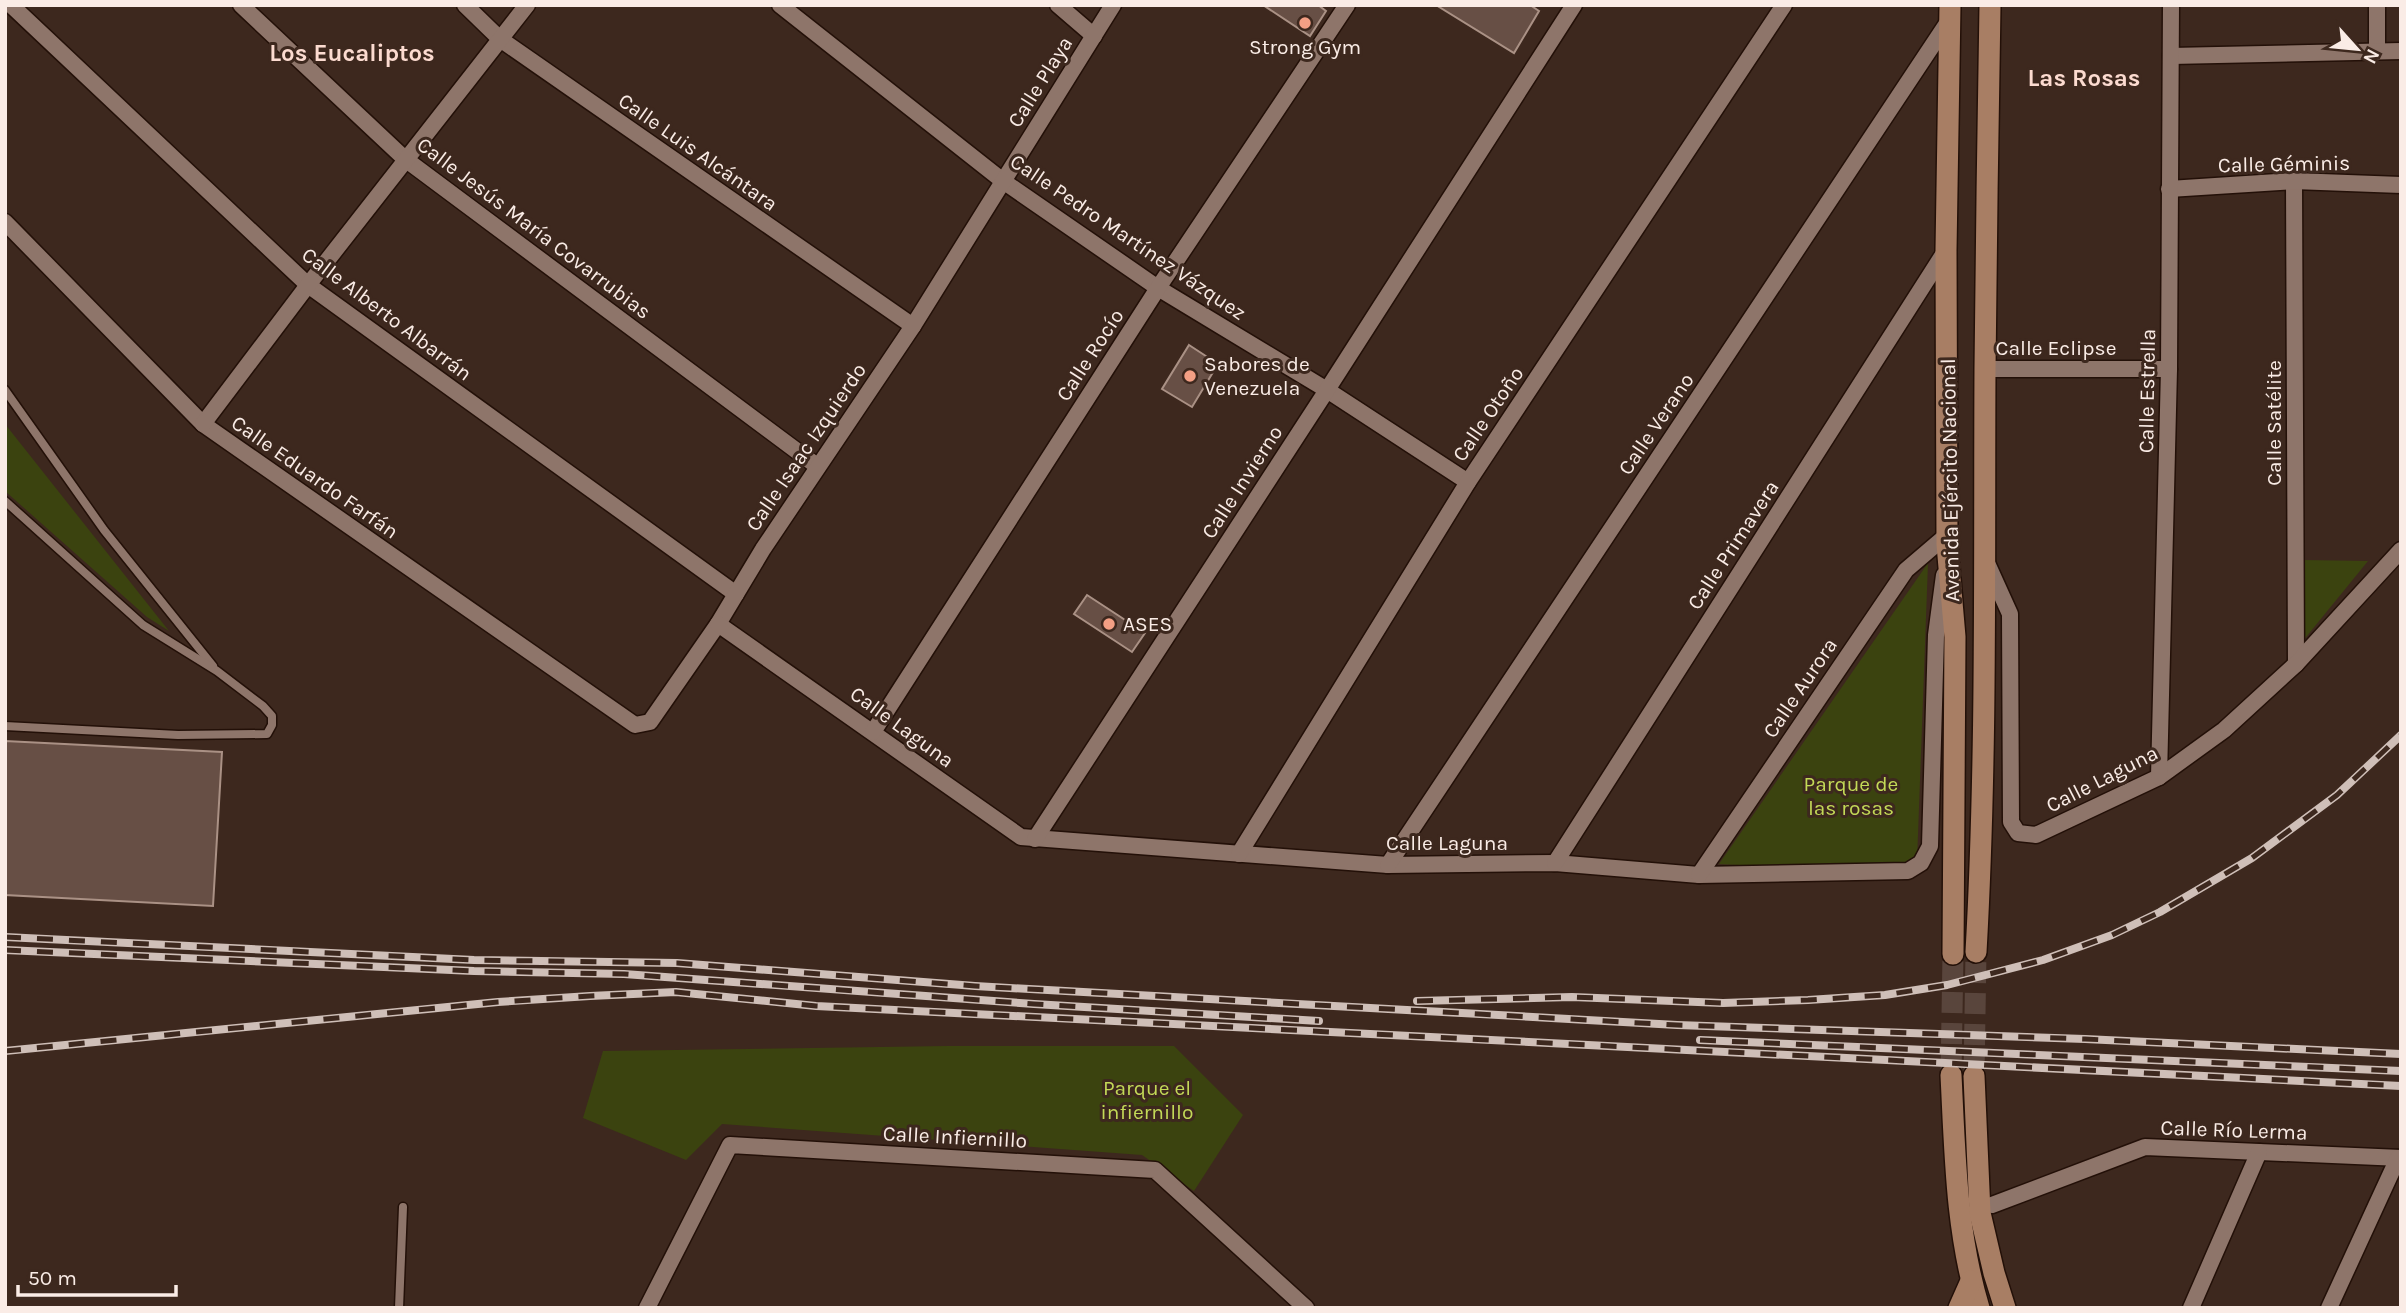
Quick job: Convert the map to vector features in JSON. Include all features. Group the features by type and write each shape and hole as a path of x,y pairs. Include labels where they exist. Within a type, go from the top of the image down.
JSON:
{"main road":[{"name":"Avenida Ejército Nacional","path":"1976,951 1981,859 1990,5"},
{"name":"Avenida Ejército Nacional","path":"1953,10 1946,250 1947,539 1955,638 1953,954"},
{"path":"1951,1075 1958,1203 1971,1281 1979,1308"},
{"path":"1975,1076 1980,1213 2005,1308"},
{"path":"1959,1308 1971,1281"}],"street":[{"name":"Calle Alberto Albarrán","path":"11,5 307,285 736,594"},
{"name":"Calle Jesús María Covarrubias","path":"241,5 405,159 817,466"},
{"name":"Calle Luis Alcántara","path":"465,5 500,39 913,326"},
{"path":"203,424 307,285 527,5"},
{"name":"Calle Pedro Martínez Vázquez","path":"780,5 1003,181 1158,288 1327,390 1468,482"},
{"path":"1058,5 1094,36"},
{"name":"Calle Playa","path":"1003,181 1113,5"},
{"name":"Calle Rocío","path":"873,732 1158,288 1346,5"},
{"name":"Calle Invierno","path":"1035,839 1574,5"},
{"name":"Calle Otoño","path":"1239,854 1468,482 1784,5"},
{"name":"Calle Estrella","path":"2159,777 2169,369 2171,5"},
{"path":"2377,5 2377,50"},
{"name":"Calle Verano","path":"1388,865 1953,10"},
{"path":"2171,56 2401,51"},
{"name":"Calle Isaac Izquierdo","path":"635,725 650,722 718,624 817,466 913,326 1003,181"},
{"name":"Calle Géminis","path":"2169,189 2294,181 2401,185"},
{"name":"Calle Satélite","path":"2294,181 2296,664"},
{"name":"Calle Eduardo Farfán","path":"5,222 203,424 635,725"},
{"name":"Calle Primavera","path":"1555,863 1946,250"},
{"name":"Calle Eclipse","path":"1985,369 2169,369"},
{"name":"Calle Laguna","path":"718,624 1021,837 1388,865 1555,863 1699,874 1908,871 1922,863 1930,846 1936,635 1947,539"},
{"name":"Calle Aurora","path":"1699,874 1906,570 1947,539"},
{"name":"Calle Laguna","path":"1985,558 2010,614 2011,822 2018,833 2036,835 2159,777 2224,730 2296,664 2401,550"},
{"name":"Calle Infiernillo","path":"647,1308 730,1144 1155,1170 1306,1308"},
{"name":"Calle Río Lerma","path":"1992,1205 2145,1147 2400,1158"},
{"path":"2191,1308 2259,1152"},
{"path":"2329,1308 2400,1158"}],"lane":[{"path":"5,390 104,530 217,671"},
{"path":"5,501 143,625 217,671 272,716 272,725 267,734 178,735 5,726"},
{"path":"399,1308 403,1207"}],"green space":[{"path":"5,424 169,631 147,617 5,491"},
{"path":"2302,560 2368,561 2302,642"},
{"name":"Parque de las rosas","path":"1928,563 1917,862 1822,869 1719,864"},
{"name":"Parque el infiernillo","path":"1174,1046 1243,1115 1194,1191 1142,1155 722,1124 686,1160 583,1118 603,1051"}],"building":[{"name":"Strong Gym","path":"1263,5 1318,5 1326,11 1310,36"},
{"path":"1436,5 1530,5 1539,11 1514,53"},
{"name":"Sabores de Venezuela","path":"1189,345 1218,364 1192,407 1162,389"},
{"name":"ASES","path":"1087,595 1145,633 1132,652 1074,614"},
{"path":"5,741 222,752 213,906 5,895"}],"tunnel":[{"path":"1974,1076 1976,952"},
{"path":"1951,1075 1953,954"}],"railway":[{"path":"1417,1001 1572,997 1723,1003 1885,995 1947,985 2043,960 2112,935 2160,912 2252,858 2337,795 2401,735"},
{"path":"5,937 474,960 677,963 975,986 1677,1025 2085,1039 2401,1054"},
{"path":"5,950 474,971 624,974 1034,1004 1319,1021"},
{"path":"5,1051 498,1002 676,992 816,1006 2401,1086"},
{"path":"1700,1040 2401,1071"}],"place":[{"name":"Strong Gym","path":"1305,23"},
{"name":"Sabores de Venezuela","path":"1190,376"},
{"name":"ASES","path":"1109,624"}],"district":[{"name":"Los Eucaliptos","path":"352,53"},
{"name":"Las Rosas","path":"2084,78"}]}
